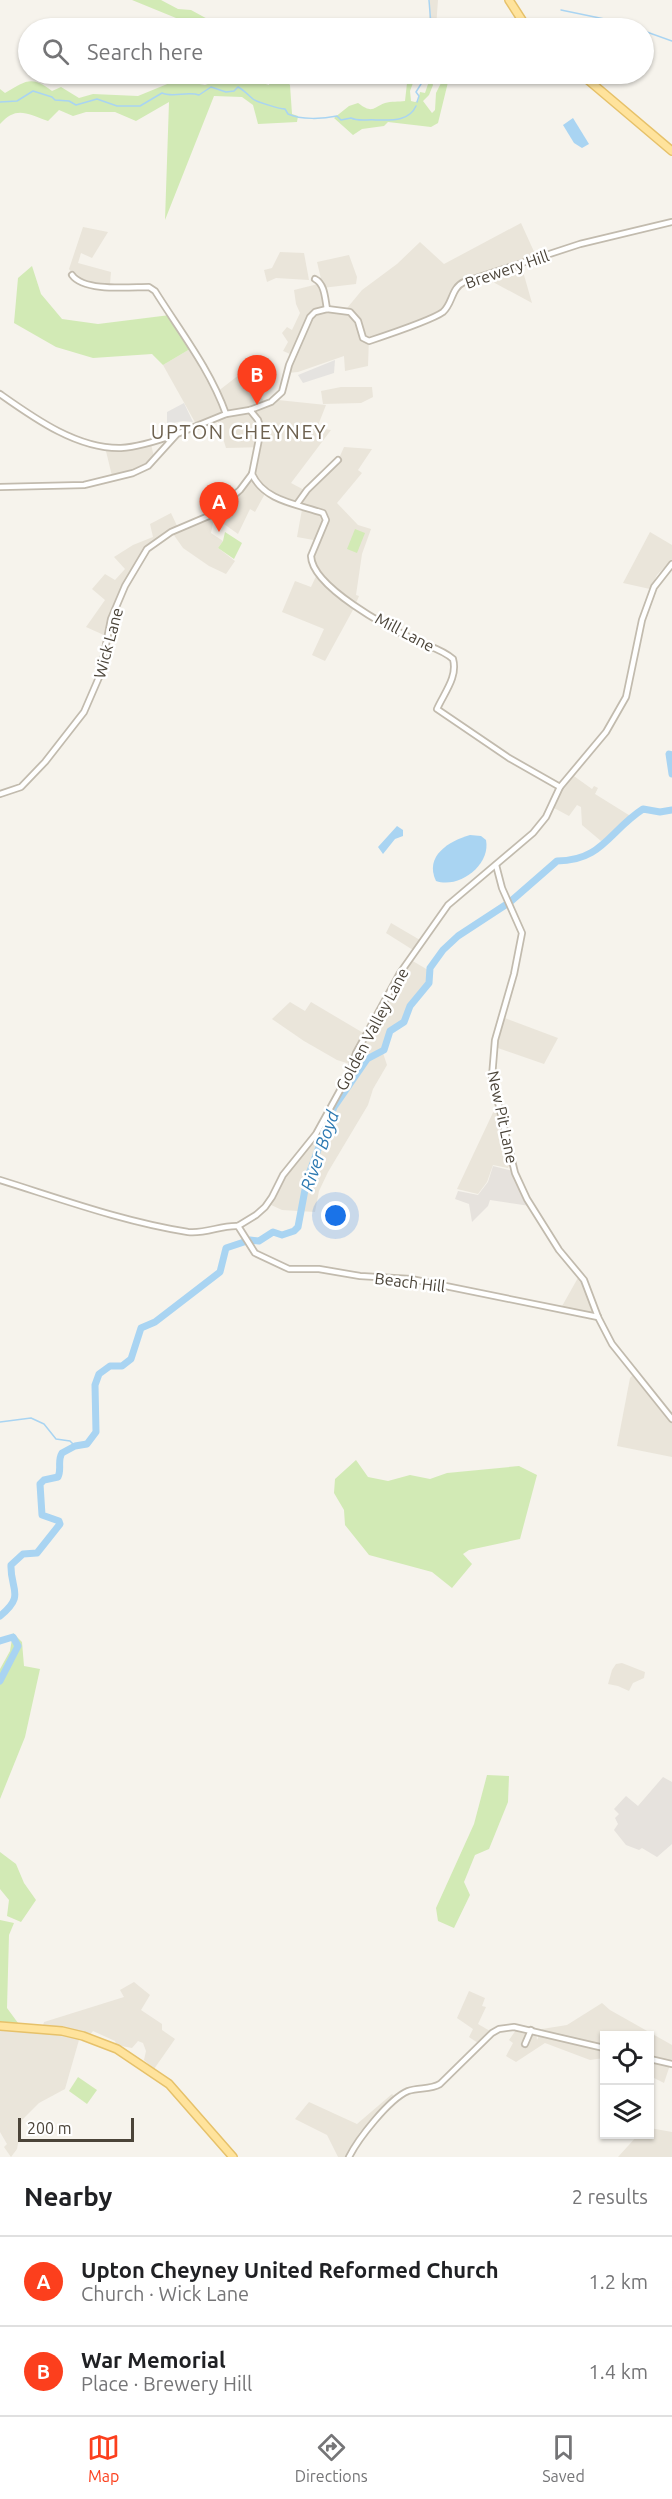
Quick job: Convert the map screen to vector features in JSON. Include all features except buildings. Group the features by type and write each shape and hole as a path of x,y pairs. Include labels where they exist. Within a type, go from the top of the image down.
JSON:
{"main road":[{"path":"509,0 521,18"},
{"path":"593,84 672,151"},
{"path":"0,2026 62,2031 117,2049 169,2084 233,2157"}],"street":[{"name":"Brewery Hill","path":"327,309 350,312 358,321 363,338 369,341 434,317 445,310 452,293 464,282 580,244 672,222"},
{"path":"72,275 78,282 93,286 149,287 155,291 204,366 218,392 226,414"},
{"path":"0,394 37,419 80,439 100,446 118,448 137,447 189,430 226,414 250,410 279,396 310,317 315,312 327,309 323,289 315,279"},
{"name":"Wick Lane","path":"0,794 21,787 45,762 84,712 100,675 111,619 125,586 147,549 171,532 211,515 240,490 252,474 261,429 258,420 250,410"},
{"path":"0,487 84,484 133,473 154,460 177,434"},
{"path":"297,504 307,490 338,460"},
{"name":"Mill Lane","path":"252,474 256,483 272,496 323,513 326,520 311,556 311,563 317,573 345,598 381,621 453,659 450,683 437,709 508,758 560,787"},
{"name":"Golden Valley Lane","path":"238,1226 265,1207 283,1175 312,1141 349,1074 356,1053 400,973 448,905 542,823 560,787 606,732 622,706 646,610 657,582 672,564"},
{"name":"New Pit Lane","path":"496,865 506,899 521,927 521,946 495,1041 492,1077 514,1173 552,1240 584,1280 598,1317 618,1352 672,1419"},
{"path":"0,1180 99,1210 181,1230 206,1232 238,1226"},
{"name":"Beach Hill","path":"238,1226 255,1253 290,1269 319,1269 360,1276 411,1279 495,1298 598,1317"},
{"path":"349,2157 361,2134 406,2092 440,2084 499,2029 514,2027 531,2030 600,2047"},
{"path":"525,2044 531,2030"},
{"path":"654,2060 672,2064"}],"shaded area":[{"path":"430,0 438,0 437,18 429,18"},
{"path":"521,223 536,256 520,261 532,303 480,275 457,282 443,308 435,315 369,338 368,366 345,371 344,356 298,372 288,373 295,356 283,351 288,342 282,333 287,327 292,330 300,313 294,290 322,283 317,262 349,255 357,277 356,284 322,288 326,312 343,313 362,290 397,264 420,242 444,264"},
{"path":"83,227 108,232 92,258 81,253 78,263 111,272 110,284 87,283 74,276 69,269"},
{"path":"280,252 304,253 309,280 276,278 267,282 264,270 272,268"},
{"path":"190,349 217,392 244,371 267,406 278,400 326,405 317,428 331,430 291,483 308,492 336,465 344,447 372,449 358,470 362,473 337,503 358,525 371,529 362,554 356,595 359,596 325,661 312,655 324,629 282,612 295,581 311,587 318,572 312,556 319,541 297,537 303,504 267,490 255,512 250,509 238,534 217,519 213,523 211,533 223,541 218,548 235,561 226,574 209,566 183,548 171,531 152,542 137,561 121,590 108,623 106,636 86,627 105,600 92,589 105,574 115,580 125,569 114,557 133,545 153,537 150,524 171,513 179,530 211,517 246,487 257,468 261,447 226,448 216,416 196,424 163,365"},
{"path":"335,360 334,373 303,383 298,375"},
{"path":"341,387 372,387 373,397 361,403 323,404 321,391"},
{"path":"184,403 193,422 167,424 167,412"},
{"path":"151,444 154,457 150,462 138,469 112,476 105,447"},
{"path":"650,532 672,545 672,559 657,575 650,589 623,583"},
{"path":"571,774 592,789 594,786 598,788 595,794 632,817 601,841 582,825 581,807 577,805 569,816 554,808"},
{"path":"391,923 420,940 413,950 386,933"},
{"path":"411,960 428,970 428,981 409,1003 403,1019 389,1029 382,1050 387,1065 373,1089 368,1105 328,1172 319,1191 315,1212 282,1210 269,1204 285,1175 317,1139 334,1104 357,1067 357,1057"},
{"path":"290,1002 305,1011 311,1002 365,1034 350,1064 337,1060 304,1041 272,1019"},
{"path":"502,1017 558,1038 544,1064 495,1047"},
{"path":"497,1104 511,1162 508,1168 493,1165 487,1182 478,1194 457,1189"},
{"path":"493,1166 513,1171 530,1206 490,1200 488,1206 472,1222 469,1204 455,1199 458,1191 478,1195 488,1182"},
{"path":"579,1276 590,1297 594,1315 561,1308"},
{"path":"633,1375 672,1421 672,1457 617,1446 630,1378"},
{"path":"622,1663 645,1672 644,1678 633,1683 629,1691 608,1684 616,1664"},
{"path":"663,1777 672,1782 672,1844 657,1857 642,1848 639,1850 626,1845 614,1830 618,1824 615,1818 619,1814 614,1809 626,1796 638,1806"},
{"path":"134,1982 150,1995 141,2010 162,2024 162,2030 175,2039 154,2069 144,2060 146,2051 143,2043 138,2041 132,2048 116,2045 115,2041 93,2031 89,2036 81,2033 65,2089 39,2103 22,2120 17,2149 11,2157 4,2147 7,2144 0,2132 0,2031 42,2030 44,2022 124,1997 120,1990"},
{"path":"469,1991 485,1998 482,2006 486,2007 478,2024 490,2031 478,2043 469,2037 473,2029 457,2018"},
{"path":"602,2003 647,2031 600,2031 600,2059 590,2060 545,2043 516,2062 506,2056 513,2043 509,2040 516,2030 536,2033 537,2040 542,2029 567,2025"},
{"path":"654,2035 672,2045 672,2059 664,2083 654,2078"},
{"path":"392,2094 396,2098 360,2132 346,2157 338,2157 327,2135 295,2119 309,2102 357,2124"},
{"path":"654,2129 672,2132 672,2157 618,2157 634,2139 654,2139"}],"green space":[{"path":"132,0 161,0 178,9 191,10 206,18 176,18"},
{"path":"21,84 41,84 52,91 61,87 79,98 93,94 138,96 167,84 289,84 292,114 298,116 297,122 258,124 253,105 242,97 214,96 165,220 169,102 136,121 115,112 86,112 73,116 59,110 48,121 16,113 0,124 0,89 5,93"},
{"path":"407,84 413,84 410,91 411,101 415,102 418,101 420,92 425,93 428,84 433,84 429,95 423,101 432,113 435,110 436,93 440,84 448,84 438,123 431,127 388,122 384,126 362,129 353,135 334,118 349,106 358,103 370,109 387,102 405,101"},
{"path":"32,266 41,294 62,319 98,324 170,315 190,349 163,365 152,354 93,358 56,347 14,323 18,278"},
{"path":"355,529 365,533 357,553 347,549"},
{"path":"225,532 242,543 234,559 218,548"},
{"path":"356,1460 368,1477 388,1481 410,1475 430,1479 447,1473 519,1466 537,1475 520,1539 469,1550 463,1554 472,1564 452,1588 432,1572 369,1555 345,1525 344,1510 334,1493 335,1479"},
{"path":"13,1633 22,1642 24,1666 40,1669 25,1737 0,1799 0,1669 10,1651"},
{"path":"487,1775 509,1776 508,1802 489,1849 475,1855 464,1882 470,1895 454,1928 438,1921 436,1908 474,1824"},
{"path":"0,1852 16,1864 24,1883 36,1900 21,1922 7,1916 9,1900 0,1889"},
{"path":"0,1920 14,1923 9,1935 7,2008 18,2023 0,2022"},
{"path":"78,2077 97,2090 87,2104 69,2091"}],"water":[{"path":"573,118 589,144 582,148 574,143 563,125"},
{"path":"397,826 403,830 403,836 395,839 383,854 378,847"},
{"path":"470,835 481,836 486,840 484,858 472,873 463,878 445,883 436,881 433,864 436,857 454,841"}],"waterway":[{"path":"429,0 430,18"},
{"path":"561,10 600,18"},
{"path":"654,35 672,41"},
{"path":"417,102 419,96 416,92 421,84"},
{"path":"0,102 17,101 33,91 76,105 97,99 117,106 140,106 162,93 199,95 211,87 226,92 234,91 238,87 255,100 285,109 293,116 306,118 337,116 341,120 351,118 393,120 409,115 416,106"},
{"name":"River Boyd","path":"672,755 669,754 672,774"},
{"name":"River Boyd","path":"0,1616 13,1603 15,1597 11,1565 23,1554 37,1553 60,1524 59,1521 42,1515 40,1484 44,1480 58,1477 62,1453 75,1446 87,1444 96,1432 95,1385 99,1374 110,1366 122,1366 131,1359 141,1328 155,1322 220,1272 226,1248 250,1240 259,1241 273,1232 282,1235 298,1227 307,1179 334,1107 367,1059 384,1050 390,1031 404,1022 410,1006 429,983 430,968 443,950 458,936 510,902 557,861 572,860 595,850 643,809 660,812 672,810"},
{"path":"0,1422 31,1418 44,1424 56,1439 70,1441 75,1446"},
{"name":"River Boyd","path":"0,1641 13,1637 18,1646 0,1681"}],"place":[{"name":"War Memorial","path":"257,405"},
{"name":"Upton Cheyney United Reformed Church","path":"219,532"}],"district":[{"name":"UPTON CHEYNEY","path":"239,432"}]}
